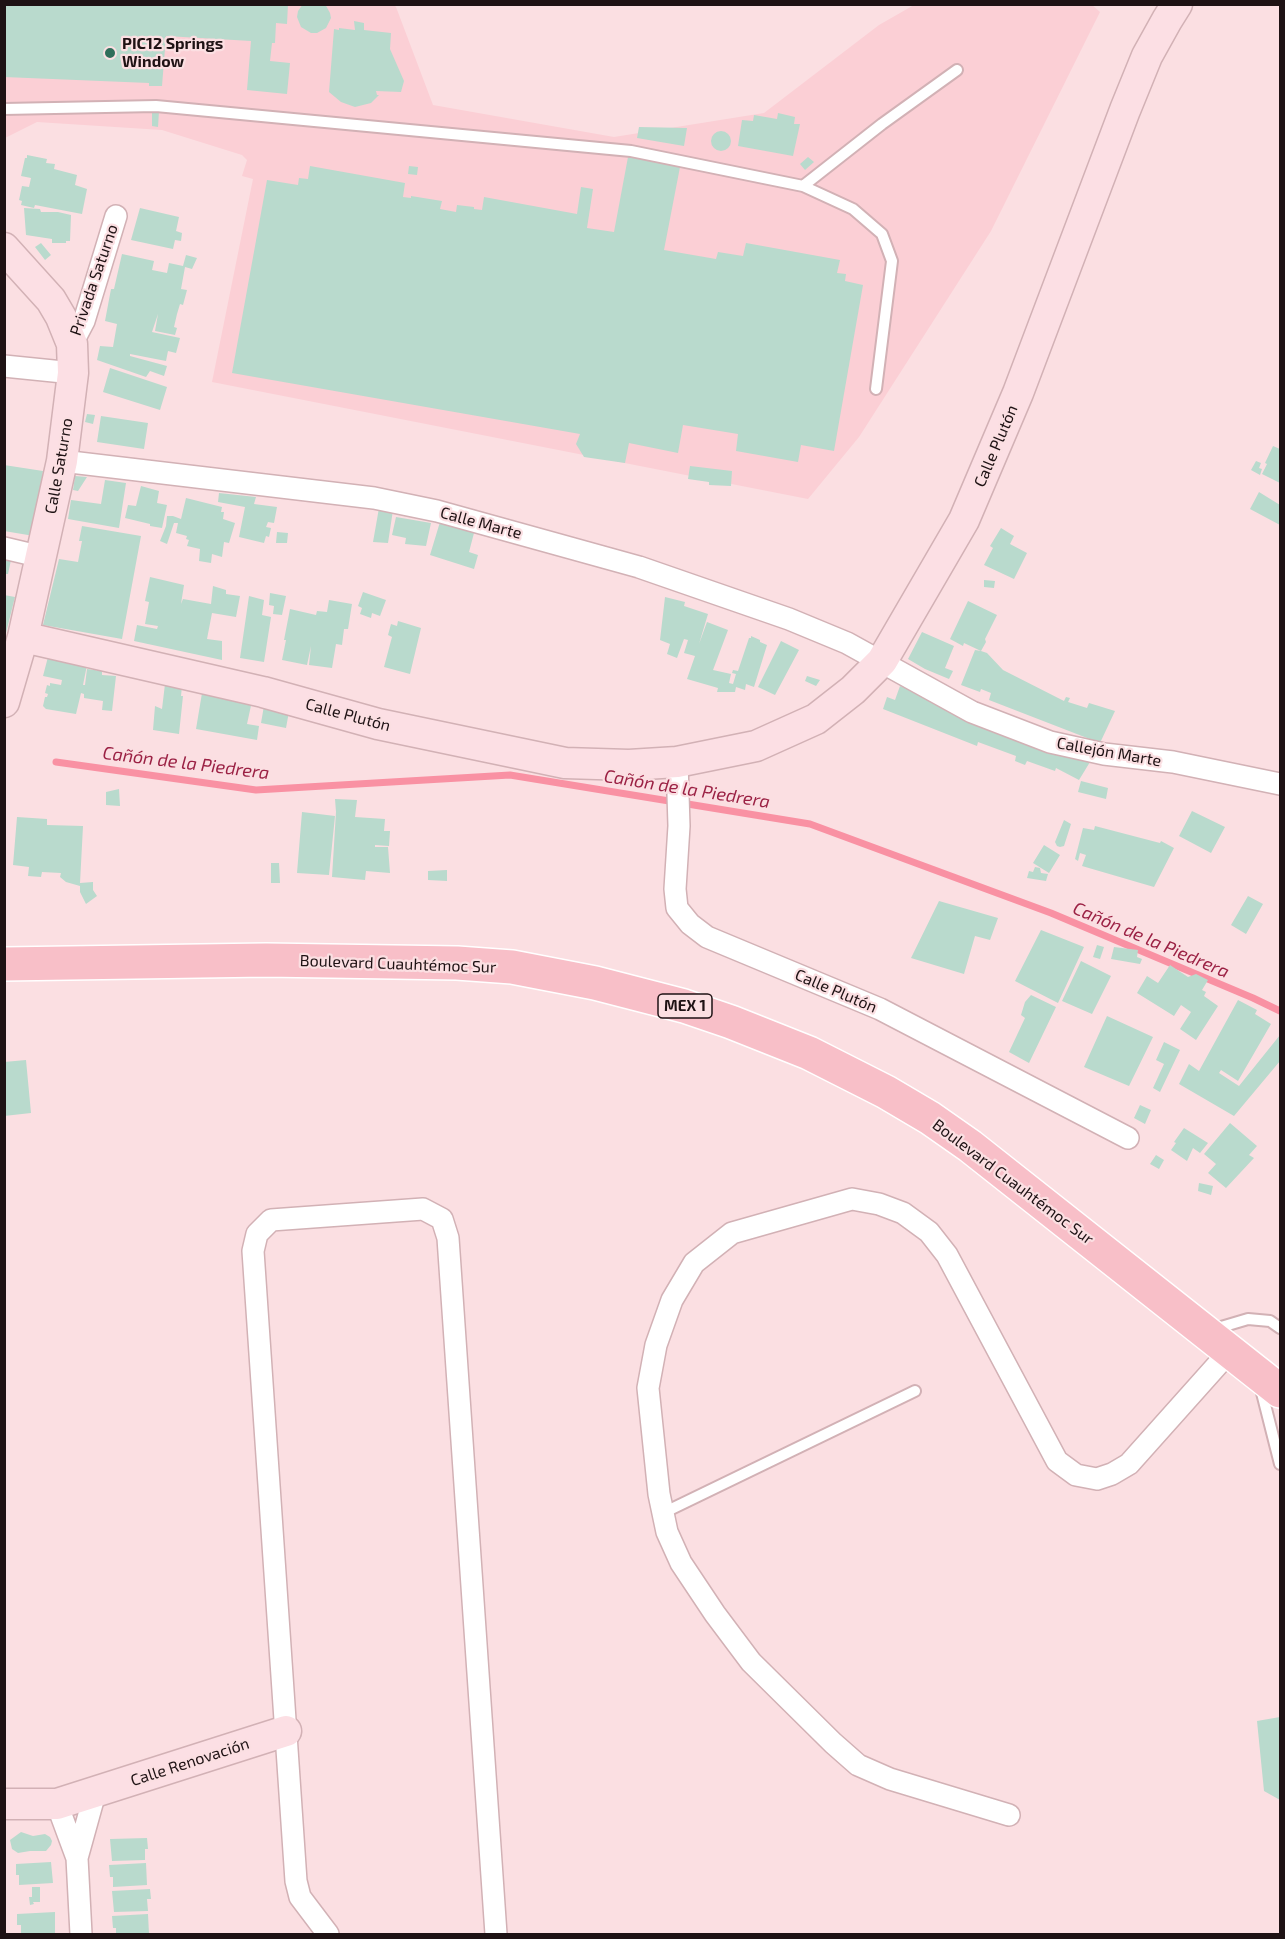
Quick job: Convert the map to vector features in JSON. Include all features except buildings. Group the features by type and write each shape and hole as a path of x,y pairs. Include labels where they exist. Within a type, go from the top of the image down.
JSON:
{"main road":[{"name":"Boulevard Cuauhtémoc Sur","path":"12,970 267,960 457,963 512,967 595,983 684,1006 809,1053 886,1092 930,1118 970,1146 1269,1382"}],"street":[{"name":"Calle Plutón","path":"22,637 264,692 378,724 565,763 629,765 677,762 756,746 816,719 853,690 882,661 964,520 1018,393 1143,67 1177,4"},
{"name":"Privada Saturno","path":"73,358 116,216"},
{"name":"Calle Saturno","path":"4,248 51,300 61,317 73,358 62,461 42,557 4,702"},
{"path":"4,366 73,358"},
{"name":"Calle Marte","path":"62,461 374,498 437,511 639,567 789,619 847,643 882,661"},
{"path":"4,548 42,557"},
{"name":"Callejón Marte","path":"882,661 972,712 1050,742 1104,754 1173,762 1281,784"},
{"name":"Calle Plutón","path":"677,762 679,826 675,889 677,908 690,924 707,937 880,1009 1128,1138"},
{"path":"1009,1815 890,1779 858,1765 751,1662 681,1563 667,1532 659,1494 648,1388 656,1345 672,1300 694,1263 732,1233 852,1199 879,1204 903,1213 929,1232 947,1254 1057,1461 1076,1476 1097,1479 1112,1474 1129,1464 1217,1342"},
{"path":"328,1935 300,1896 296,1881 253,1251 257,1234 271,1220 423,1209 442,1219 448,1238 496,1935"},
{"name":"Calle Renovación","path":"4,1804 57,1804 286,1731"},
{"path":"77,1858 95,1793"},
{"path":"57,1804 77,1858 81,1935"}],"lane":[{"path":"803,186 882,124 957,70"},
{"path":"4,109 156,106 631,151 803,186 853,209 882,234 892,261 876,389"},
{"path":"1217,1342 1248,1319 1270,1321 1281,1328"},
{"path":"1269,1382 1281,1464"},
{"path":"663,1513 915,1391"}],"shaded area":[{"path":"1091,4 1100,12 991,231 859,437 808,499 212,382 253,179 242,176 247,160 242,155 162,130 37,122 5,138 5,5 394,5 433,105 614,137 764,113 879,25 914,5"}],"waterway":[{"name":"Cañón de la Piedrera","path":"56,762 256,790 510,775 810,824 1051,913 1280,1011"}],"place":[{"name":"PIC12 Springs Window","path":"110,53"}]}
